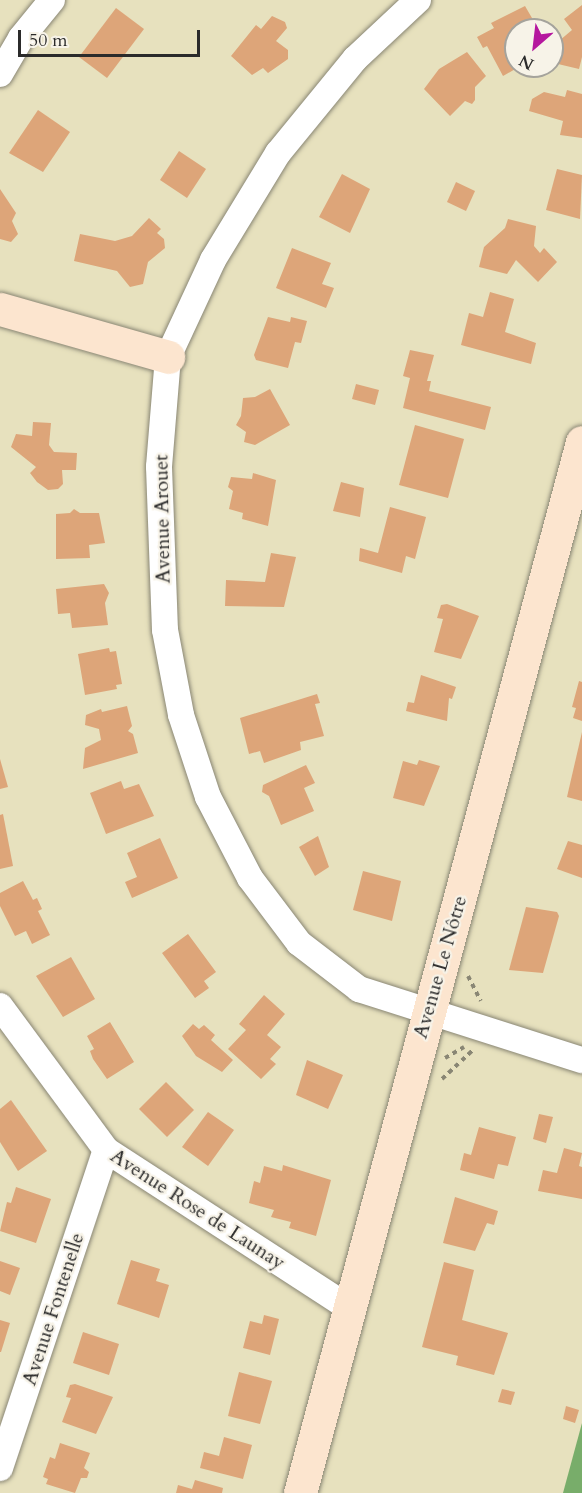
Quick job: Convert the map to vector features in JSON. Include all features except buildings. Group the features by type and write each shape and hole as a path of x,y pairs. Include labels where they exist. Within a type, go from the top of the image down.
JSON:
{"main road":[{"path":"0,309 168,357"},
{"name":"Avenue Le Nôtre","path":"300,1493 427,1012 582,442"}],"street":[{"path":"0,74 21,38 52,0"},
{"name":"Avenue Arouet","path":"418,0 355,59 278,153 213,260 168,357 159,467 165,630 181,715 208,797 250,878 299,943 359,989 582,1060"},
{"name":"Avenue Rose de Launay","path":"0,1006 106,1149 349,1308"},
{"name":"Avenue Fontenelle","path":"0,1468 106,1149"}],"green space":[{"path":"582,1423 582,1493 563,1493"}]}
